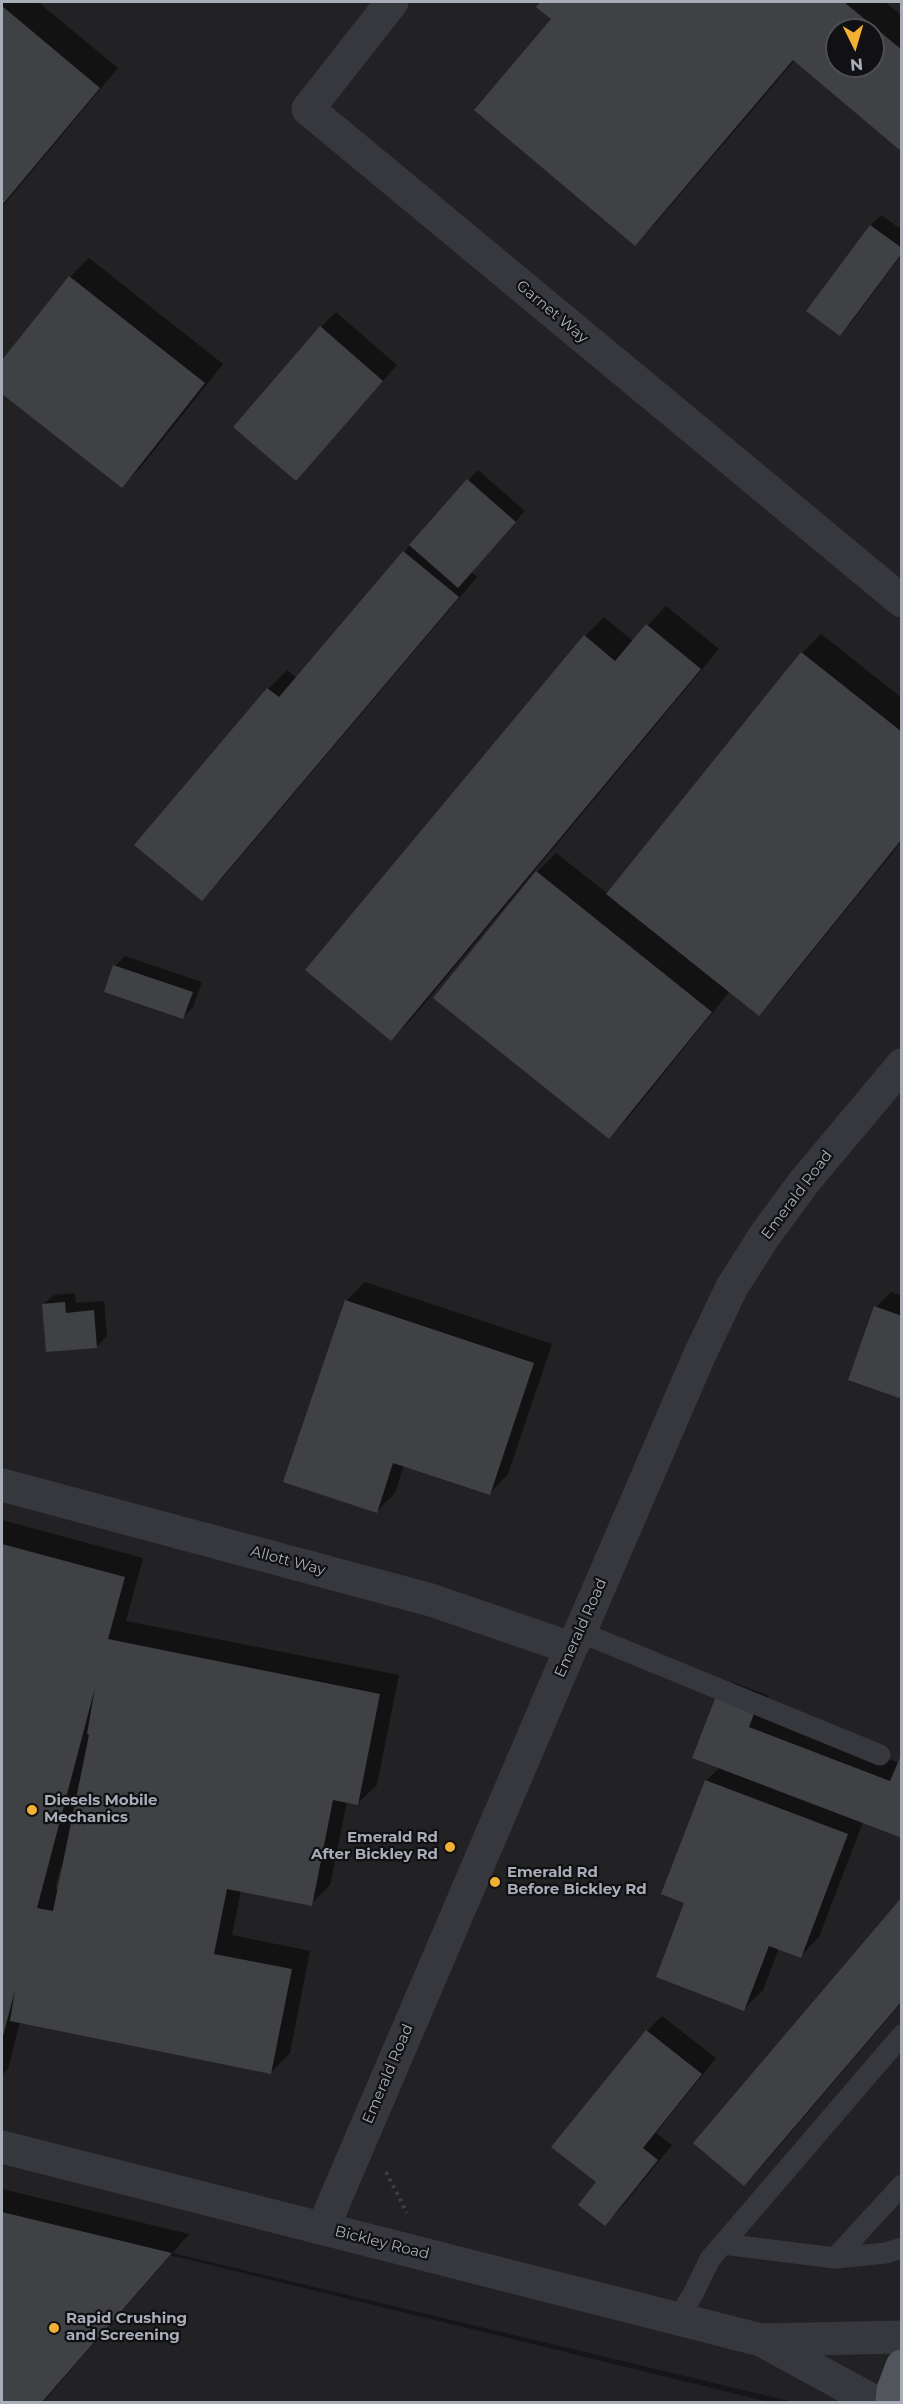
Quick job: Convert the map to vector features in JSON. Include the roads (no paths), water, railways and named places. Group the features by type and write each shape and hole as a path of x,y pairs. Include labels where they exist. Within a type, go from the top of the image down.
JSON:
{"main road":[{"path":"892,2403 893,2390 902,2366"}],"street":[{"name":"Garnet Way","path":"392,2 308,109 902,602"},
{"name":"Emerald Road","path":"323,2228 700,1354 732,1287 765,1235 804,1182 902,1065"},
{"name":"Allott Way","path":"2,1485 576,1640"},
{"name":"Bickley Road","path":"2,2147 761,2340 876,2403"},
{"name":"Bickley Road","path":"761,2340 902,2337"}],"lane":[{"path":"576,1640 880,1755"},
{"path":"678,2318 710,2259 902,2035"},
{"path":"835,2258 902,2185"},
{"path":"723,2244 835,2258 886,2253 902,2248"}],"place":[{"name":"Diesels Mobile Mechanics","path":"32,1810"},
{"name":"Emerald Rd After Bickley Rd","path":"450,1847"},
{"name":"Emerald Rd Before Bickley Rd","path":"495,1882"},
{"name":"Rapid Crushing and Screening","path":"54,2328"}]}
